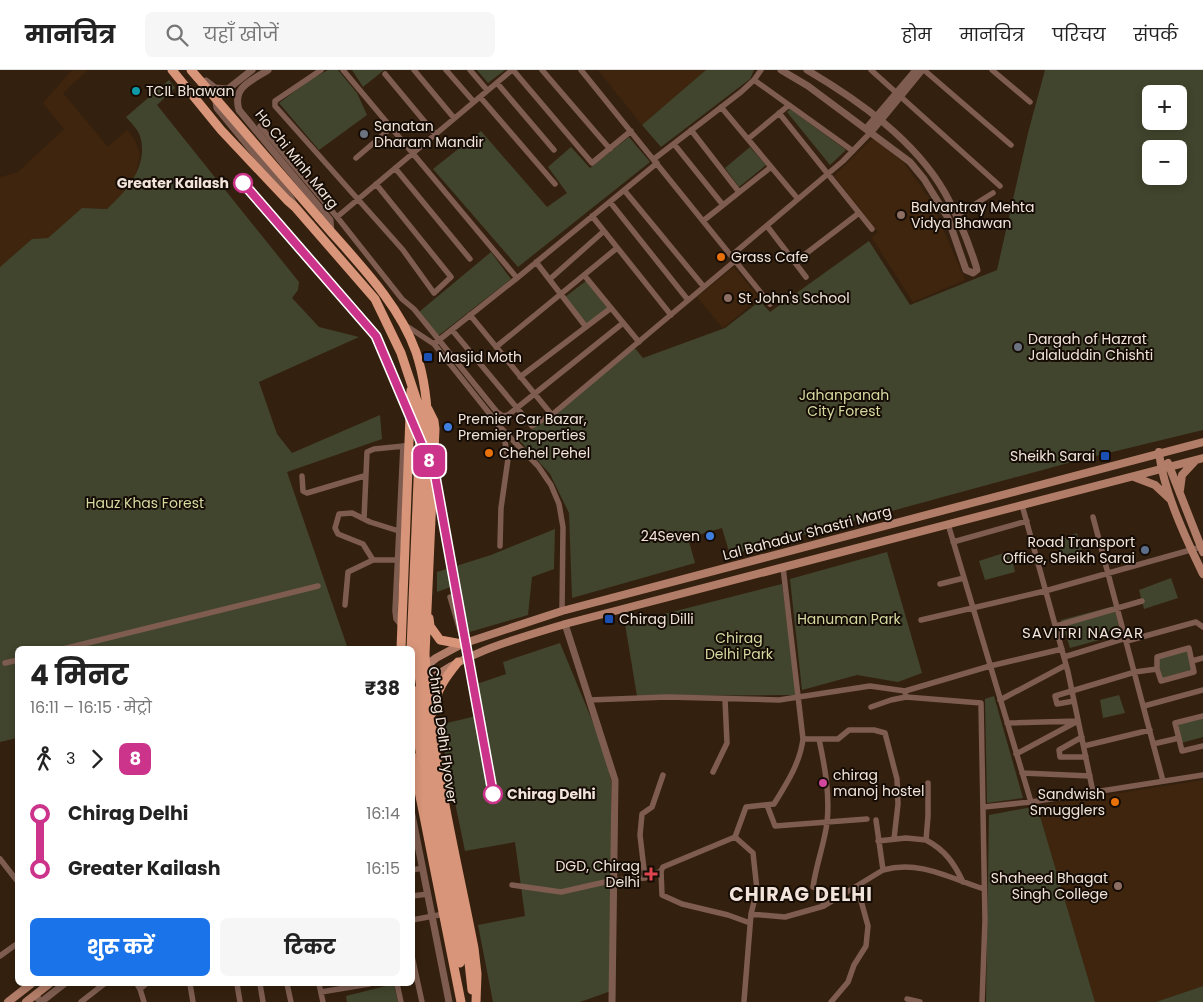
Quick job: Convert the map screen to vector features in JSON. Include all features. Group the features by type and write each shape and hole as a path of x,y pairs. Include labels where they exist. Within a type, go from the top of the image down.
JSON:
{"main road":[{"path":"172,70 221,130 230,137 295,207 375,299 398,345 411,382 402,532 399,646"},
{"path":"190,70 331,233"},
{"name":"Ho Chi Minh Marg","path":"331,233 380,290 402,323 420,365 428,409"},
{"name":"Chirag Delhi Flyover","path":"411,382 419,407 424,435 418,665 428,751 464,963 465,1002"},
{"path":"428,409 434,420 435,429 428,564 426,682 431,724 474,948 477,974 475,1002"},
{"name":"Chirag Delhi Flyover","path":"412,646 424,435 428,409"},
{"name":"Lal Bahadur Shastri Marg","path":"415,675 463,644 562,611 1159,452 1203,442"},
{"path":"1159,452 1170,466 1202,549"},
{"path":"1159,452 1161,469 1191,550 1203,574"},
{"path":"1182,497 1180,484 1184,471 1193,462 1203,458"},
{"name":"Lal Bahadur Shastri Marg","path":"415,689 458,662 498,645 565,624 1203,458"},
{"path":"1132,476 1155,486 1173,502"},
{"path":"402,561 408,572 416,575 424,573 428,564"},
{"path":"427,603 430,626 434,635 447,643 463,644"},
{"path":"431,724 435,698 440,685 458,662"},
{"name":"Chirag Delhi Flyover","path":"415,714 420,752 464,963 475,1002"},
{"path":"415,771 461,1002"},
{"path":"427,831 450,827"},
{"path":"8,1002 28,986"},
{"path":"26,1002 46,986"}],"street":[{"path":"197,70 210,86 228,90"},
{"path":"252,70 217,99 218,111 290,197 295,207"},
{"name":"Ho Chi Minh Marg","path":"268,70 239,90 236,99 239,110 330,220 331,233"},
{"path":"321,70 285,93 274,104 403,250 434,293 451,278 376,184"},
{"path":"343,70 517,278"},
{"path":"414,70 454,118"},
{"path":"446,70 474,102"},
{"path":"470,70 487,90"},
{"path":"337,217 513,70 589,162 594,162 631,131"},
{"path":"542,70 610,149"},
{"path":"581,70 770,304"},
{"path":"434,344 610,202 674,144 754,80 760,70"},
{"path":"781,70 910,162 924,179 948,218 966,270 973,273 976,266 945,192 920,159 878,119 807,70"},
{"path":"871,70 1000,186"},
{"path":"452,330 531,426 552,415 704,287 767,226 854,151 916,70"},
{"path":"899,94 923,70 1011,145"},
{"path":"992,70 1030,102"},
{"path":"385,74 435,134"},
{"path":"754,80 854,151"},
{"path":"496,83 554,150"},
{"path":"480,97 555,184"},
{"path":"748,139 789,105"},
{"path":"721,107 798,200"},
{"path":"779,113 872,229"},
{"path":"260,126 337,217 402,299 414,309 497,412 503,416 508,415 533,393 623,323"},
{"path":"356,158 391,128"},
{"path":"691,130 740,192"},
{"path":"248,146 246,139 251,134 261,137"},
{"path":"674,144 723,204"},
{"path":"703,221 772,167"},
{"path":"395,168 470,259"},
{"path":"624,190 704,287"},
{"path":"956,216 993,193"},
{"path":"610,202 688,300"},
{"path":"795,262 859,213"},
{"path":"592,216 670,315"},
{"path":"767,226 806,277"},
{"path":"550,279 604,231"},
{"path":"496,347 617,248"},
{"path":"536,262 586,327"},
{"path":"584,275 639,342"},
{"path":"520,377 611,308"},
{"path":"470,316 552,415"},
{"path":"402,323 434,344 504,431 538,466 551,485 559,504 563,527 562,611"},
{"path":"500,546 501,508 508,459 504,431"},
{"path":"364,519 364,476 366,457 370,450 406,446"},
{"path":"302,476 303,491 307,493 364,476"},
{"path":"1022,505 1064,656 1093,792"},
{"path":"373,560 363,544 342,537 336,528 339,514 345,512 402,532"},
{"path":"1093,517 1136,672 1163,781"},
{"path":"953,542 1027,521"},
{"path":"948,524 1031,802"},
{"path":"921,620 1046,591 1191,550 1202,549"},
{"path":"345,605 348,572 373,560 402,561"},
{"path":"512,885 561,892 614,880 645,878 661,871 663,867 735,837 746,806 774,804 794,770 802,752 803,739 783,567"},
{"path":"940,584 964,578"},
{"path":"75,646 318,586"},
{"path":"450,597 463,644"},
{"path":"1056,626 1142,601"},
{"path":"1064,656 1196,622 1203,627"},
{"path":"565,624 615,780 612,1002"},
{"path":"1189,648 1194,672 1161,681 1157,669 1157,657 1189,648"},
{"path":"871,706 990,666 1062,649"},
{"path":"1192,661 1203,658"},
{"path":"5,662 15,660"},
{"path":"1000,700 1066,665"},
{"path":"1074,701 1057,704 1055,696 1136,672 1157,669"},
{"path":"589,700 667,697 779,700 870,686 906,694 981,703 984,807 982,1002"},
{"path":"1144,706 1203,690"},
{"path":"713,772 727,743 725,699"},
{"path":"1203,716 1175,723 1182,751 1203,746"},
{"path":"1007,723 1078,721"},
{"path":"1016,754 1078,721"},
{"path":"803,739 838,739 850,730 874,730 885,733 897,779 898,804 894,838"},
{"path":"1084,746 1150,730"},
{"path":"1082,737 1059,750 1060,758 1086,757"},
{"path":"1153,744 1179,738"},
{"path":"819,739 827,778 827,821 816,864 813,887 820,889 824,906"},
{"path":"1022,773 1090,776"},
{"path":"645,878 640,835 642,814 652,807 663,775"},
{"path":"984,807 1031,802 1203,775"},
{"path":"926,840 928,783"},
{"path":"767,805 775,826 867,819"},
{"path":"876,820 883,870"},
{"path":"415,830 449,1002"},
{"path":"735,837 753,853 757,890 750,923 744,1002"},
{"path":"878,841 894,838 926,840 940,847 949,857 963,882"},
{"path":"0,860 15,878"},
{"path":"752,914 785,917 824,906 883,870 919,866 984,889"},
{"path":"415,869 423,868"},
{"path":"661,871 662,895 682,904 728,915 750,923"},
{"path":"831,1002 848,982 854,965 866,946 868,926 857,886"},
{"path":"415,896 428,894"},
{"path":"415,919 444,914"},
{"path":"0,956 15,944"},
{"path":"415,970 422,1002"},
{"path":"35,995 41,1002 61,986"},
{"path":"81,1002 101,986"},
{"path":"138,986 144,1002"},
{"path":"190,986 193,1002"},
{"path":"237,986 240,1002"},
{"path":"260,986 263,1002"},
{"path":"287,986 291,1002"},
{"path":"320,986 323,1002"},
{"path":"321,992 358,986"},
{"path":"397,986 401,1002"},
{"path":"907,999 920,1002"}],"shaded area":[{"path":"72,70 88,70 63,93 108,147 127,130 135,140 140,154 136,174 128,190 107,209 82,208 48,238 32,239 0,267 0,177 18,172 64,129 43,103"},
{"path":"598,70 706,70 642,125"},
{"name":"Balvantray Mehta Vidya Bhawan","path":"873,138 903,162 930,199 965,280 913,302 872,238 878,232 834,176"},
{"name":"St John's School","path":"734,267 759,298 723,328 697,297"},
{"name":"Shaheed Bhagat Singh College","path":"1203,780 1203,986 1156,1002 1095,1002 1037,806"}],"green space":[{"path":"328,70 338,70 357,93 367,115 319,150 279,103 311,79"},
{"path":"352,70 384,70 363,87"},
{"path":"477,70 505,70 488,83"},
{"path":"706,70 754,70 750,79 661,147 642,125"},
{"name":"Jahanpanah City Forest","path":"1045,70 1203,70 1203,430 1079,460 730,555 722,528 688,538 695,563 572,598 569,513 550,474 519,440 633,346 643,358 725,328 760,301 770,312 869,241 910,305 997,270 1028,133"},
{"name":"Hauz Khas Forest","path":"169,80 175,88 157,105 299,282 298,290 292,298 319,327 359,337 259,382 277,434 292,453 380,415 382,439 287,472 347,646 15,646 15,738 0,742 0,267 32,239 48,238 82,208 107,209 129,186 139,167 142,147 136,128 126,117"},
{"path":"790,109 846,150 830,165 787,112"},
{"path":"481,131 547,207 567,193 548,167 571,147 590,168 629,137 650,162 518,267 433,169"},
{"path":"750,147 766,165 739,187 725,168"},
{"path":"491,252 511,279 438,336 419,312"},
{"path":"586,281 608,308 587,324 565,297"},
{"path":"555,529 554,569 532,577 528,615 466,633 456,585 437,592 437,572 491,555"},
{"path":"1077,533 1083,554 1063,560 1058,541"},
{"path":"1010,551 1015,572 985,580 979,561"},
{"name":"Hanuman Park","path":"887,552 922,673 898,682 857,675 802,690 790,579"},
{"path":"1171,578 1178,598 1144,609 1139,590"},
{"name":"Chirag Delhi Park","path":"782,584 797,695 637,696 625,624"},
{"path":"1114,606 1121,634 1070,648 1061,620"},
{"path":"560,643 604,749 611,781 611,991 580,1002 493,1002 478,925 525,916 515,842 465,851 439,725 476,716 471,686 506,674 503,662"},
{"path":"1189,648 1195,669 1162,678 1157,657"},
{"path":"1119,695 1125,713 1103,718 1100,700"},
{"path":"994,696 1023,798 987,803 985,699"},
{"path":"1203,716 1203,737 1181,743 1175,723"},
{"path":"1037,806 1095,1002 986,1002 989,815"},
{"path":"386,986 394,986 398,1002 347,1002 346,996"},
{"path":"1203,986 1203,1002 1156,1002"}],"metro line":[{"name":"8","path":"243,183 376,336 435,475 493,794"}],"place":[{"name":"TCIL Bhawan","path":"136,91"},
{"name":"Sanatan Dharam Mandir","path":"364,134"},
{"name":"Greater Kailash","path":"243,183"},
{"name":"Balvantray Mehta Vidya Bhawan","path":"901,215"},
{"name":"Grass Cafe","path":"721,257"},
{"name":"St John's School","path":"728,298"},
{"name":"Dargah of Hazrat Jalaluddin Chishti","path":"1018,347"},
{"name":"Masjid Moth","path":"428,357"},
{"name":"Premier Car Bazar, Premier Properties","path":"448,427"},
{"name":"Chehel Pehel","path":"489,453"},
{"name":"Sheikh Sarai","path":"1105,456"},
{"name":"24Seven","path":"710,536"},
{"name":"Road Transport Office, Sheikh Sarai","path":"1145,550"},
{"name":"Chirag Dilli","path":"609,619"},
{"name":"chirag manoj hostel","path":"823,783"},
{"name":"Chirag Delhi","path":"493,794"},
{"name":"Sandwish Smugglers","path":"1115,802"},
{"name":"DGD, Chirag Delhi","path":"651,874"},
{"name":"Shaheed Bhagat Singh College","path":"1118,886"}],"district":[{"name":"SAVITRI NAGAR","path":"1083,633"},
{"name":"CHIRAG DELHI","path":"801,894"}]}
